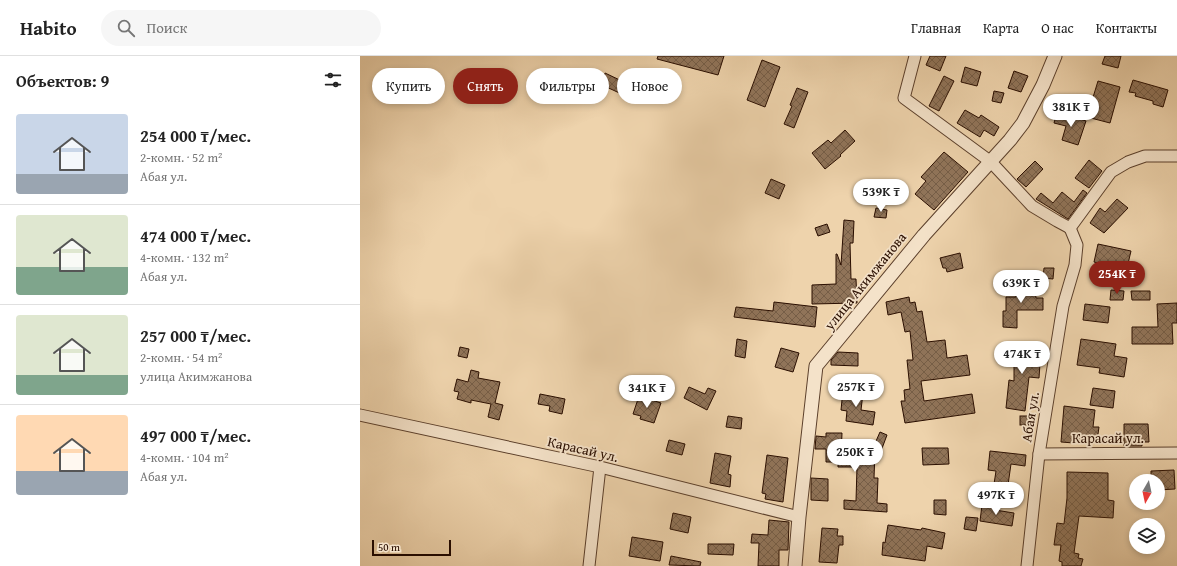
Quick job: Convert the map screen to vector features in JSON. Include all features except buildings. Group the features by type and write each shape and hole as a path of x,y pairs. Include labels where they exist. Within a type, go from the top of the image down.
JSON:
{"street":[{"path":"915,56 904,98 991,162 1032,206 1070,228 1111,172 1128,162 1145,156 1177,156"},
{"name":"улица Акимжанова","path":"795,566 816,366 924,235 1010,140 1023,123 1043,85 1055,56"},
{"name":"Абая ул.","path":"1027,566 1039,454 1063,306 1075,265 1078,245 1070,228"},
{"name":"Карасай ул.","path":"360,415 600,467 799,517"},
{"name":"Карасай ул.","path":"1039,454 1177,453"},
{"path":"589,566 600,467"}]}
